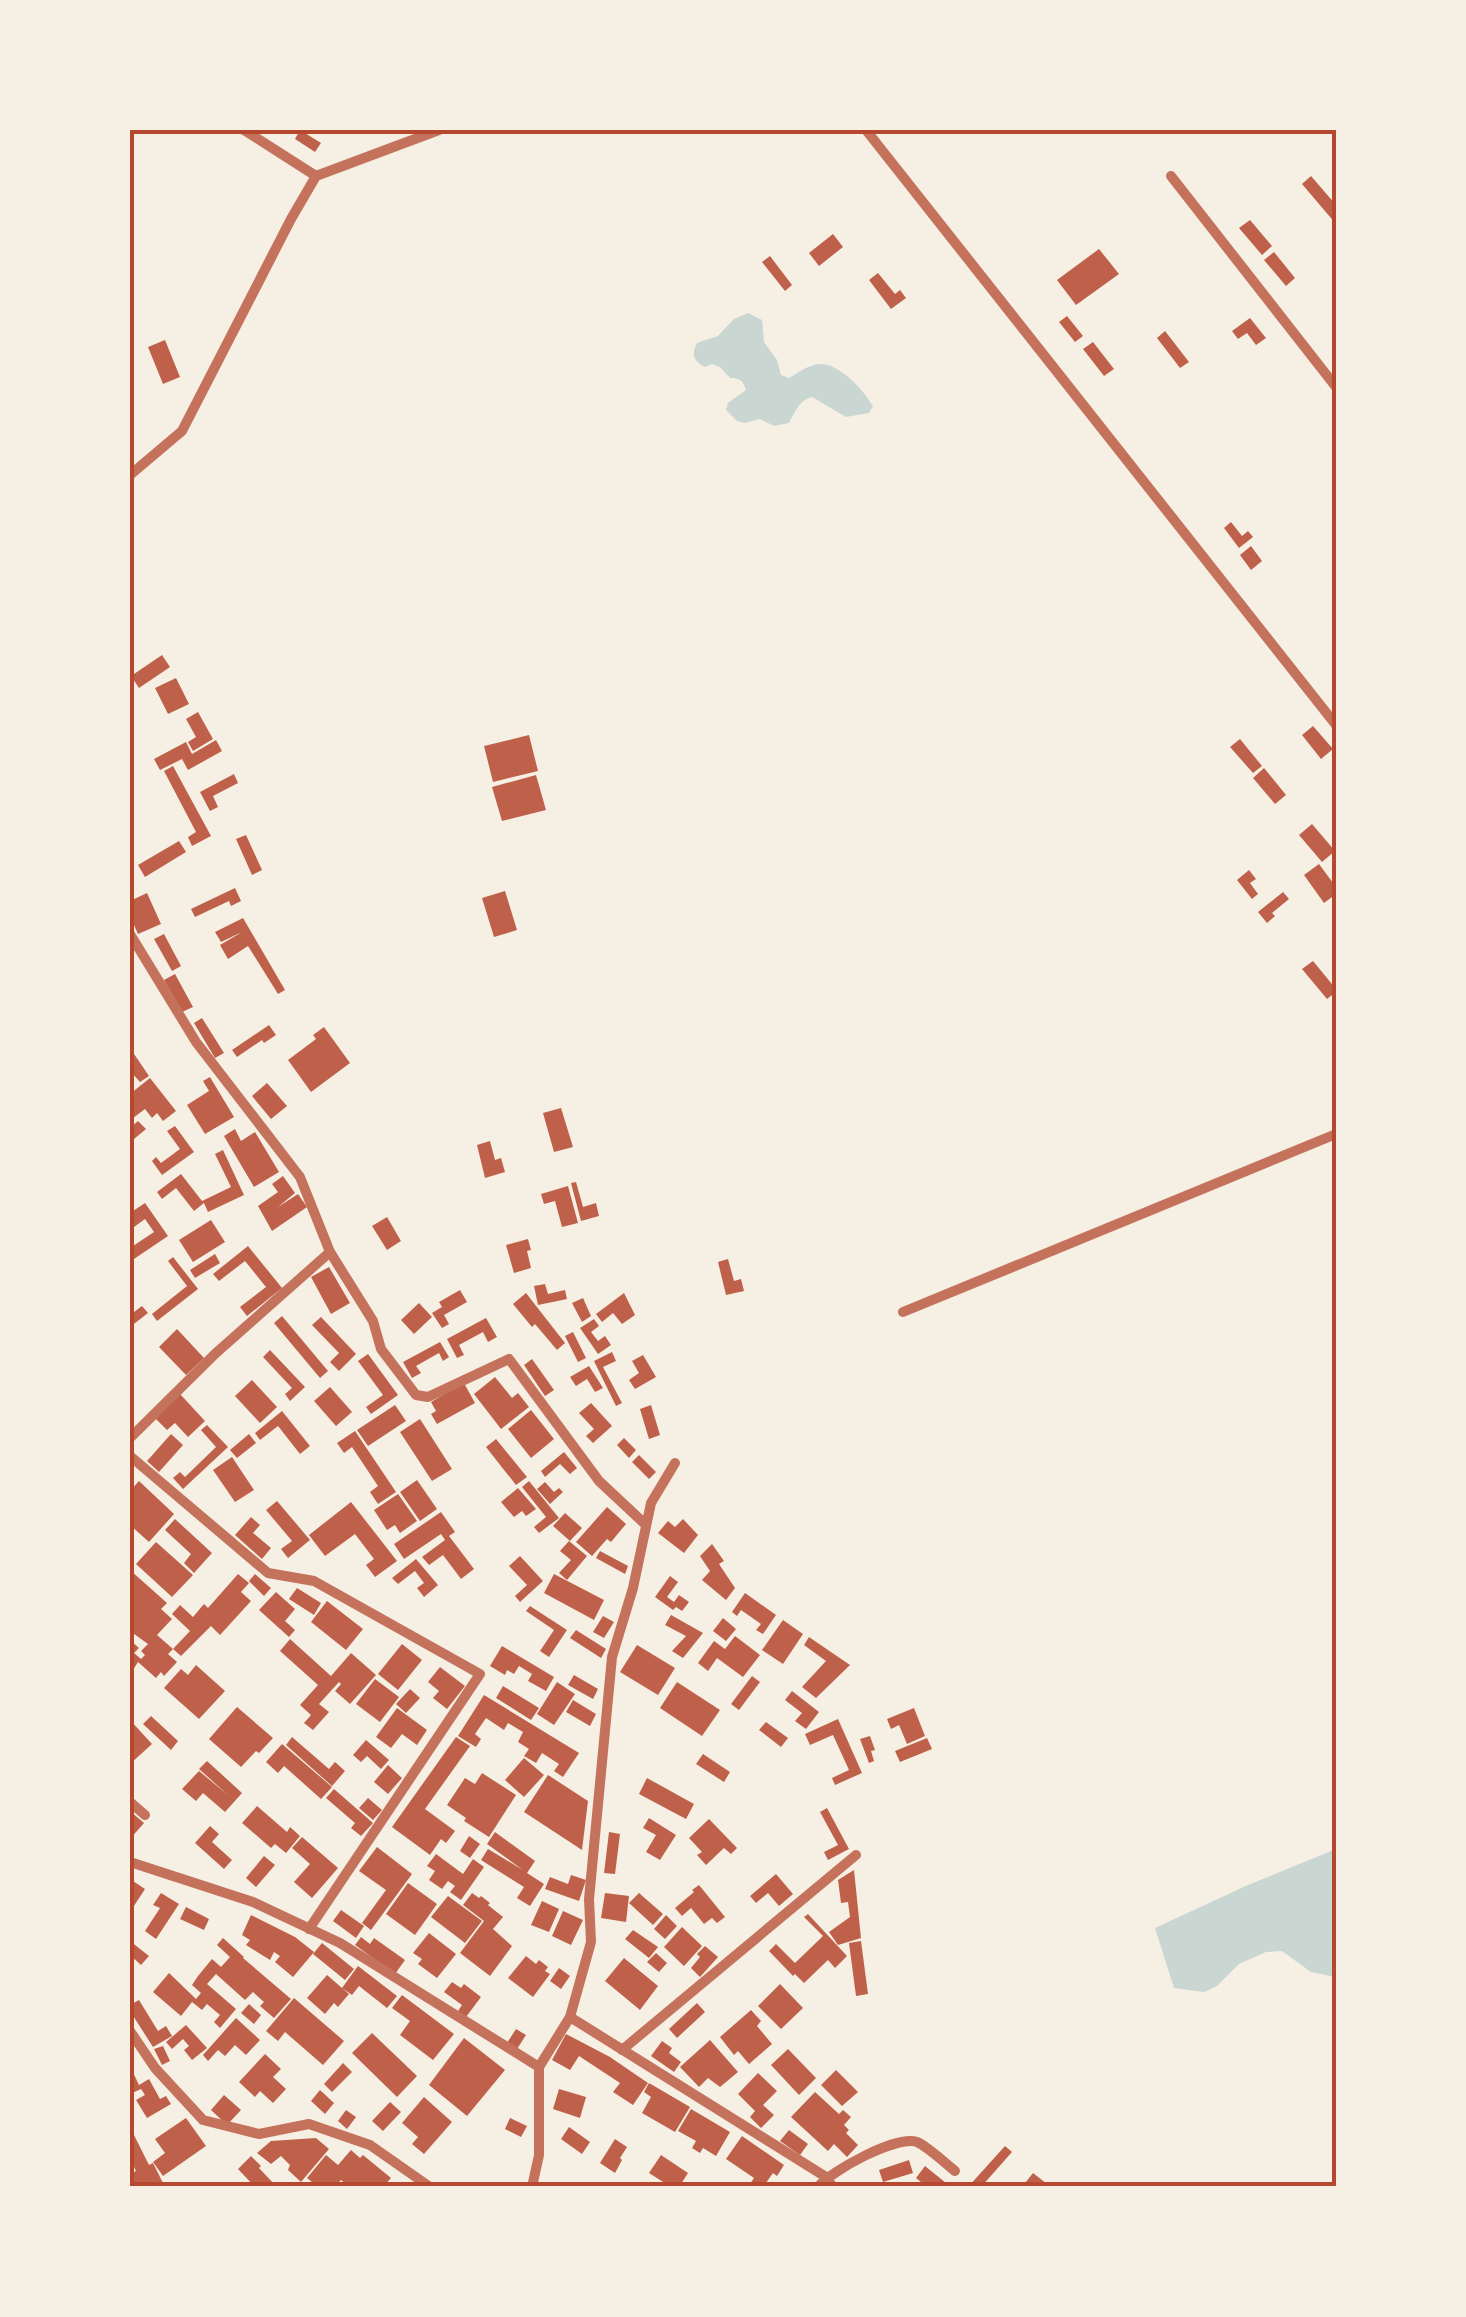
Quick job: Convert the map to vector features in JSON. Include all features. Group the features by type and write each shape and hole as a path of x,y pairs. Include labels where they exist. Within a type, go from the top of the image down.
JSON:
{"street":[{"path":"244,130 316,176"},
{"path":"130,475 182,430 316,176 439,130"},
{"path":"866,130 1336,724"},
{"path":"1171,176 1336,388"},
{"path":"130,934 196,1042 300,1177 330,1252 372,1321 381,1349 416,1395 428,1396 509,1358 599,1481 646,1525"},
{"path":"903,1312 1336,1134"},
{"path":"130,1438 216,1352 330,1252"},
{"path":"130,1456 268,1573 314,1582 480,1674 309,1929"},
{"path":"532,2187 539,2155 539,2068 570,2017 591,1942 589,1899 612,1657 633,1588 650,1502 675,1463"},
{"path":"130,1802 145,1815"},
{"path":"622,2050 856,1855"},
{"path":"130,1862 253,1902 340,1943 539,2068"},
{"path":"570,2017 830,2182"},
{"path":"130,2031 155,2068 203,2120 259,2134 309,2124 370,2145 430,2187"},
{"path":"818,2187 886,2146 905,2141 917,2142 955,2171"}],"shaded area":[{"path":"748,313 762,320 764,342 777,360 781,375 789,378 818,364 831,366 861,390 873,406 869,413 846,417 812,397 801,404 789,423 774,426 760,419 737,421 726,410 728,403 746,390 744,384 730,378 720,367 701,365 694,351 697,343 718,336 734,319"},
{"path":"1336,1849 1336,1977 1311,1972 1282,1951 1266,1952 1239,1964 1217,1986 1204,1992 1174,1988 1155,1928"}],"building":[{"path":"300,130 321,143 315,152 295,139"},
{"path":"1311,176 1336,205 1336,224 1302,184"},
{"path":"1250,220 1272,246 1262,255 1239,228"},
{"path":"833,234 843,247 819,266 809,253"},
{"path":"1099,249 1119,274 1076,305 1057,280"},
{"path":"1274,252 1295,278 1286,286 1264,260"},
{"path":"770,256 792,285 785,291 762,262"},
{"path":"878,273 895,294 900,290 906,298 891,309 869,280"},
{"path":"1067,316 1083,336 1075,342 1059,322"},
{"path":"1250,318 1266,338 1256,345 1247,333 1238,339 1232,331"},
{"path":"1165,331 1189,362 1180,368 1157,338"},
{"path":"165,340 180,377 163,384 148,347"},
{"path":"1093,342 1114,369 1104,376 1083,349"},
{"path":"1231,522 1242,536 1248,531 1253,537 1239,548 1224,528"},
{"path":"1251,546 1262,561 1251,570 1240,555"},
{"path":"162,655 170,667 139,688 131,676"},
{"path":"176,678 189,704 168,714 155,688"},
{"path":"198,712 213,739 193,751 188,742 196,737 186,719"},
{"path":"1313,726 1333,749 1321,759 1302,735"},
{"path":"529,735 538,771 493,782 484,746"},
{"path":"1240,739 1262,766 1253,773 1230,747"},
{"path":"216,740 222,751 188,770 182,759 160,770 154,759 186,742 192,754"},
{"path":"173,766 211,836 192,846 188,837 196,832 164,771"},
{"path":"1264,768 1286,795 1275,804 1253,778"},
{"path":"234,774 238,783 213,796 218,807 210,811 200,792"},
{"path":"536,775 546,810 502,821 492,787"},
{"path":"1312,824 1335,851 1322,862 1299,835"},
{"path":"246,835 262,870 252,875 236,839"},
{"path":"179,841 186,852 145,877 138,865"},
{"path":"1319,864 1336,887 1336,894 1324,903 1304,875"},
{"path":"1249,870 1256,879 1250,883 1258,894 1252,899 1237,880"},
{"path":"235,888 241,901 231,906 229,901 195,917 191,909"},
{"path":"505,891 517,930 494,937 482,898"},
{"path":"1283,892 1289,899 1272,913 1275,916 1267,923 1258,912"},
{"path":"147,893 161,924 138,934 130,916 130,901"},
{"path":"243,918 285,990 278,994 248,946 228,959 220,945 242,932 221,942 215,932"},
{"path":"164,934 181,966 172,971 154,939"},
{"path":"1313,961 1336,989 1327,999 1302,969"},
{"path":"175,974 193,1007 182,1012 164,980"},
{"path":"202,1018 224,1053 215,1058 194,1023"},
{"path":"269,1025 276,1035 237,1057 232,1050"},
{"path":"324,1027 350,1063 311,1092 288,1060 316,1039 313,1035"},
{"path":"130,1048 149,1076 140,1082 130,1071"},
{"path":"210,1077 234,1117 205,1134 187,1105 209,1091 203,1081"},
{"path":"150,1078 176,1111 163,1121 157,1113 152,1118 145,1109 133,1118 130,1114 130,1094"},
{"path":"267,1083 287,1106 271,1119 252,1096"},
{"path":"561,1108 573,1147 554,1152 543,1113"},
{"path":"138,1121 146,1129 134,1139 130,1128"},
{"path":"175,1126 194,1152 162,1175 152,1161 156,1157 161,1163 180,1149 167,1131"},
{"path":"235,1129 241,1141 255,1132 279,1172 254,1187 224,1136"},
{"path":"490,1141 495,1160 501,1158 505,1172 485,1178 477,1145"},
{"path":"223,1150 244,1195 208,1212 204,1203 194,1211 176,1188 162,1199 157,1192 181,1174 202,1201 231,1187 215,1154"},
{"path":"283,1176 295,1193 278,1207 298,1194 307,1207 272,1231 258,1206 278,1192 272,1184"},
{"path":"576,1182 583,1207 596,1203 599,1216 581,1221 571,1183"},
{"path":"568,1186 578,1223 562,1227 555,1201 544,1204 541,1194"},
{"path":"145,1203 168,1236 131,1261 130,1248 154,1232 145,1219 134,1227 130,1222 130,1213"},
{"path":"387,1217 401,1241 387,1250 372,1226"},
{"path":"211,1220 225,1242 193,1262 179,1240"},
{"path":"528,1239 531,1268 514,1273 506,1245"},
{"path":"248,1246 282,1288 247,1316 240,1307 266,1287 245,1261 219,1281 213,1274"},
{"path":"215,1254 220,1263 195,1278 190,1270"},
{"path":"173,1257 198,1289 157,1321 152,1314 187,1286 168,1261"},
{"path":"728,1259 734,1281 741,1279 744,1291 726,1295 718,1262"},
{"path":"329,1267 350,1303 331,1314 311,1277"},
{"path":"545,1284 548,1294 565,1290 567,1299 538,1305 534,1286"},
{"path":"460,1290 467,1302 444,1315 449,1324 442,1328 432,1313 442,1307 439,1302"},
{"path":"526,1293 565,1343 557,1350 513,1304"},
{"path":"624,1293 635,1315 622,1324 613,1313 602,1322 596,1314"},
{"path":"583,1298 591,1316 582,1322 572,1303"},
{"path":"419,1303 432,1317 414,1334 401,1320"},
{"path":"142,1306 148,1313 130,1327 130,1315"},
{"path":"282,1316 328,1371 320,1378 274,1323"},
{"path":"321,1317 356,1354 339,1371 330,1362 339,1353 312,1325"},
{"path":"486,1318 497,1337 488,1342 483,1332 459,1345 464,1355 457,1358 447,1339"},
{"path":"594,1319 599,1326 591,1332 598,1341 605,1336 611,1345 598,1354 580,1328"},
{"path":"177,1329 204,1358 186,1375 159,1347"},
{"path":"573,1332 586,1358 578,1362 565,1336"},
{"path":"440,1342 449,1357 443,1361 439,1353 416,1366 421,1373 412,1378 403,1362"},
{"path":"270,1350 305,1387 290,1401 285,1394 292,1388 263,1357"},
{"path":"612,1352 616,1361 603,1367 622,1403 616,1406 594,1361"},
{"path":"368,1354 398,1395 371,1414 366,1407 383,1395 358,1361"},
{"path":"643,1355 656,1377 635,1389 629,1380 639,1373 632,1361"},
{"path":"532,1359 554,1390 545,1396 524,1365"},
{"path":"589,1366 603,1388 595,1392 587,1379 576,1386 570,1377"},
{"path":"495,1377 512,1398 518,1393 529,1407 501,1429 474,1394"},
{"path":"252,1380 277,1407 260,1423 235,1396"},
{"path":"464,1383 475,1403 437,1424 431,1414 436,1411 431,1402"},
{"path":"330,1387 352,1412 336,1426 314,1401"},
{"path":"180,1394 205,1421 188,1437 175,1423 167,1430 155,1418"},
{"path":"591,1403 612,1426 593,1443 586,1436 594,1429 579,1413"},
{"path":"395,1405 406,1421 368,1446 357,1430"},
{"path":"651,1405 660,1435 649,1439 640,1409"},
{"path":"531,1410 554,1439 531,1458 508,1429"},
{"path":"282,1411 310,1446 300,1454 278,1426 260,1440 255,1433"},
{"path":"420,1419 452,1469 432,1481 400,1432"},
{"path":"207,1425 228,1447 183,1489 173,1478 180,1472 185,1477 216,1447 201,1430"},
{"path":"355,1431 396,1492 378,1504 370,1492 378,1486 352,1447 344,1453 337,1443"},
{"path":"171,1434 183,1445 159,1472 147,1461"},
{"path":"249,1434 256,1443 237,1458 230,1450"},
{"path":"624,1438 636,1450 629,1458 617,1445"},
{"path":"496,1439 527,1477 516,1485 486,1447"},
{"path":"564,1452 577,1468 570,1474 560,1464 545,1477 541,1471"},
{"path":"639,1455 656,1472 649,1479 632,1462"},
{"path":"232,1457 254,1490 235,1502 213,1470"},
{"path":"417,1480 437,1509 420,1521 400,1492"},
{"path":"139,1481 174,1514 149,1542 130,1525 130,1491"},
{"path":"529,1481 559,1518 539,1533 534,1527 546,1517 522,1487"},
{"path":"545,1482 554,1492 559,1488 563,1492 550,1504 537,1489"},
{"path":"518,1488 536,1509 526,1516 522,1511 514,1517 501,1502"},
{"path":"398,1494 417,1521 400,1533 395,1525 387,1530 374,1510"},
{"path":"277,1501 310,1540 288,1558 281,1549 292,1541 266,1510"},
{"path":"351,1502 397,1561 375,1577 366,1565 374,1559 355,1534 325,1556 309,1535"},
{"path":"607,1507 626,1524 592,1556 576,1542"},
{"path":"441,1512 455,1532 449,1536 474,1569 461,1579 443,1555 429,1565 422,1557 445,1540 441,1534 404,1559 394,1544"},
{"path":"565,1513 582,1528 570,1541 553,1526"},
{"path":"251,1517 260,1525 253,1533 271,1548 262,1559 235,1535"},
{"path":"175,1519 212,1553 194,1573 184,1563 191,1554 165,1530"},
{"path":"683,1519 698,1535 684,1553 658,1533 668,1521 675,1527"},
{"path":"569,1541 587,1556 567,1580 559,1573 571,1560 560,1551"},
{"path":"156,1542 193,1575 172,1597 136,1564"},
{"path":"712,1544 724,1561 719,1564 735,1588 726,1600 702,1580 710,1571 700,1556"},
{"path":"600,1551 628,1566 625,1574 596,1558"},
{"path":"520,1556 543,1581 520,1602 515,1596 527,1585 509,1566"},
{"path":"416,1559 438,1585 424,1597 417,1588 424,1583 415,1571 398,1584 392,1578"},
{"path":"130,1570 167,1603 161,1609 172,1619 157,1635 173,1649 168,1654 177,1662 164,1676 161,1672 156,1678 138,1662 130,1675 130,1640 139,1648 134,1653 141,1659 145,1655 141,1651 148,1644 130,1631"},
{"path":"238,1574 249,1583 241,1592 251,1601 220,1635 211,1626 181,1656 173,1649 190,1631 172,1614 180,1605 193,1617 204,1604 208,1608"},
{"path":"255,1574 271,1588 264,1596 249,1581"},
{"path":"554,1574 604,1600 594,1620 544,1593"},
{"path":"670,1576 678,1582 667,1597 674,1602 679,1595 689,1602 682,1611 676,1607 673,1610 655,1597"},
{"path":"297,1588 321,1603 314,1615 289,1599"},
{"path":"276,1592 295,1609 285,1621 295,1630 289,1637 259,1610"},
{"path":"745,1593 776,1615 763,1634 756,1630 761,1624 741,1610 737,1616 732,1612"},
{"path":"327,1601 363,1629 346,1650 311,1622"},
{"path":"530,1606 567,1630 549,1657 540,1651 554,1630 526,1611"},
{"path":"671,1615 703,1633 683,1658 672,1651 686,1636 665,1625"},
{"path":"603,1616 614,1622 604,1638 593,1632"},
{"path":"723,1618 736,1629 726,1641 713,1631"},
{"path":"783,1620 803,1634 783,1664 762,1650"},
{"path":"576,1630 606,1649 601,1658 570,1638"},
{"path":"735,1636 760,1655 743,1677 717,1658 708,1671 698,1663 714,1641 725,1649"},
{"path":"809,1637 850,1665 816,1698 802,1687 826,1661 804,1645"},
{"path":"290,1639 331,1676 351,1653 376,1675 350,1704 335,1691 339,1682 319,1704 329,1712 313,1730 304,1723 311,1715 300,1705 318,1685 280,1651"},
{"path":"402,1644 422,1660 398,1690 378,1674"},
{"path":"637,1645 675,1668 658,1695 620,1672"},
{"path":"502,1646 554,1677 546,1691 528,1681 532,1674 519,1666 514,1674 507,1670 505,1675 490,1666"},
{"path":"196,1665 225,1691 199,1719 164,1688 181,1669 188,1675"},
{"path":"440,1667 465,1686 447,1709 433,1698 439,1691 428,1682"},
{"path":"574,1675 598,1689 593,1699 568,1685"},
{"path":"752,1676 760,1682 739,1710 731,1704"},
{"path":"375,1679 399,1697 380,1722 356,1704"},
{"path":"557,1682 575,1694 554,1725 537,1714"},
{"path":"677,1682 720,1710 702,1736 660,1708"},
{"path":"503,1686 539,1708 531,1720 496,1698"},
{"path":"410,1689 420,1698 406,1713 396,1704"},
{"path":"792,1691 819,1712 806,1729 795,1721 802,1713 785,1700"},
{"path":"484,1695 579,1753 563,1777 554,1771 559,1764 542,1753 536,1763 524,1756 529,1749 518,1742 523,1732 508,1723 504,1730 486,1718 475,1734 481,1739 476,1747 458,1736"},
{"path":"573,1700 596,1714 590,1726 566,1712"},
{"path":"237,1707 273,1738 241,1767 209,1739"},
{"path":"397,1708 427,1730 417,1745 402,1734 391,1748 376,1737"},
{"path":"914,1708 925,1736 907,1744 899,1725 891,1729 887,1719"},
{"path":"151,1716 178,1741 171,1750 143,1724"},
{"path":"838,1719 862,1773 835,1785 832,1778 849,1770 833,1735 810,1745 805,1734"},
{"path":"130,1720 152,1744 130,1764"},
{"path":"766,1722 788,1738 781,1747 759,1730"},
{"path":"870,1736 875,1750 871,1751 874,1761 869,1763 860,1739"},
{"path":"292,1737 329,1769 335,1762 345,1771 332,1786 286,1745"},
{"path":"456,1737 470,1746 425,1809 455,1831 446,1843 441,1839 430,1855 392,1827"},
{"path":"927,1738 932,1749 900,1762 895,1751"},
{"path":"366,1740 389,1760 381,1769 367,1756 361,1762 353,1755"},
{"path":"282,1744 332,1787 321,1799 284,1766 278,1773 266,1762"},
{"path":"703,1754 730,1772 724,1782 696,1764"},
{"path":"524,1758 544,1775 524,1797 505,1780"},
{"path":"207,1761 242,1793 225,1812 203,1793 196,1801 182,1789 199,1771 228,1795 199,1769"},
{"path":"388,1765 402,1778 388,1794 374,1782"},
{"path":"482,1773 516,1795 489,1837 447,1805 465,1778 475,1784"},
{"path":"548,1775 588,1801 582,1850 524,1812"},
{"path":"647,1778 694,1804 686,1819 639,1794"},
{"path":"334,1789 373,1823 361,1836 351,1828 355,1823 326,1798"},
{"path":"368,1798 382,1810 373,1820 359,1808"},
{"path":"257,1806 287,1832 290,1827 300,1836 286,1853 275,1844 271,1848 242,1823"},
{"path":"827,1808 849,1849 828,1860 824,1852 838,1845 820,1812"},
{"path":"130,1811 144,1823 130,1839"},
{"path":"649,1818 676,1835 660,1860 646,1852 656,1835 643,1828"},
{"path":"709,1819 737,1848 731,1854 724,1848 706,1865 697,1855 702,1852 689,1838"},
{"path":"210,1826 219,1834 212,1842 232,1860 224,1869 195,1843"},
{"path":"495,1832 535,1861 527,1873 544,1884 530,1906 517,1898 524,1887 481,1860 488,1849 523,1870 487,1844"},
{"path":"609,1832 620,1834 615,1874 604,1873"},
{"path":"469,1836 480,1844 470,1858 460,1851"},
{"path":"302,1837 338,1868 312,1898 294,1882 310,1864 292,1848"},
{"path":"377,1847 412,1874 371,1930 362,1923 386,1890 359,1871"},
{"path":"436,1854 463,1874 473,1859 484,1867 461,1900 450,1892 455,1886 448,1881 442,1889 429,1880 435,1871 427,1866"},
{"path":"264,1856 275,1865 256,1887 246,1878"},
{"path":"854,1870 861,1938 838,1945 829,1932 850,1917 848,1902 841,1903 838,1880"},
{"path":"776,1874 793,1894 779,1906 768,1893 756,1903 750,1896"},
{"path":"571,1875 586,1880 579,1901 545,1889 550,1877 568,1884"},
{"path":"130,1879 145,1889 130,1912"},
{"path":"408,1883 437,1904 415,1935 386,1914"},
{"path":"699,1885 725,1917 717,1923 712,1918 704,1924 691,1908 682,1916 675,1908"},
{"path":"161,1893 179,1904 156,1939 145,1931 160,1908 153,1905"},
{"path":"472,1893 481,1896 503,1917 493,1929 512,1946 490,1976 460,1953 484,1921 463,1905"},
{"path":"605,1893 629,1896 626,1922 601,1918"},
{"path":"639,1893 663,1914 653,1925 629,1903"},
{"path":"448,1896 482,1921 465,1943 431,1917"},
{"path":"542,1901 559,1909 549,1932 531,1925"},
{"path":"186,1907 209,1919 204,1930 180,1919"},
{"path":"341,1910 364,1926 356,1938 333,1921"},
{"path":"563,1911 583,1920 571,1945 552,1936"},
{"path":"808,1914 847,1956 835,1968 828,1960 804,1983 769,1951 776,1944 795,1963 823,1936 804,1917"},
{"path":"251,1915 295,1937 314,1952 293,1977 275,1962 280,1956 274,1952 270,1960 246,1945 250,1940 242,1935"},
{"path":"666,1915 677,1926 665,1939 654,1929"},
{"path":"682,1927 702,1946 684,1966 664,1947"},
{"path":"633,1930 658,1947 649,1958 625,1939"},
{"path":"429,1933 456,1954 437,1978 418,1964 422,1959 413,1953"},
{"path":"361,1937 370,1944 374,1938 405,1960 395,1974 355,1945"},
{"path":"223,1938 291,1999 274,2018 260,2006 264,2002 253,1992 245,2000 216,1974 207,1984 236,2009 220,2028 214,2022 220,2015 207,2004 202,2010 192,2002 181,2016 153,1992 169,1973 196,1999 201,1993 192,1985 198,1976 212,1959 221,1967 230,1957 217,1945"},
{"path":"130,1941 149,1956 141,1965 130,1955"},
{"path":"861,1941 868,1994 856,1996 849,1943"},
{"path":"322,1943 354,1969 345,1980 313,1954"},
{"path":"705,1946 718,1957 700,1977 691,1968"},
{"path":"656,1953 667,1963 659,1972 647,1962"},
{"path":"526,1956 536,1964 539,1960 550,1974 533,1997 508,1978"},
{"path":"624,1958 658,1986 640,2010 605,1981"},
{"path":"358,1966 397,1996 387,2008 359,1986 352,1995 342,1988"},
{"path":"559,1968 570,1976 561,1989 550,1981"},
{"path":"327,1975 349,1994 325,2014 307,1998"},
{"path":"452,1982 461,1988 464,1984 481,1997 466,2017 458,2011 462,2005 444,1992"},
{"path":"780,1984 803,2008 781,2029 758,2006"},
{"path":"402,1995 454,2034 433,2060 400,2035 410,2021 392,2008"},
{"path":"294,1998 344,2041 323,2065 285,2032 278,2041 266,2031"},
{"path":"139,2000 158,2031 166,2026 172,2036 153,2047 130,2011 130,2005"},
{"path":"697,2003 705,2012 677,2038 669,2029"},
{"path":"249,2004 261,2015 254,2024 241,2013"},
{"path":"751,2010 761,2021 757,2026 772,2044 749,2064 738,2051 734,2055 720,2037"},
{"path":"236,2018 260,2040 246,2055 235,2045 225,2056 218,2050 208,2061 203,2055"},
{"path":"186,2025 207,2048 192,2060 184,2050 189,2046 183,2039 172,2049 166,2042"},
{"path":"516,2029 526,2035 517,2049 507,2043"},
{"path":"372,2033 417,2076 397,2097 352,2053"},
{"path":"566,2034 648,2083 633,2105 613,2092 620,2083 579,2056 570,2070 552,2060"},
{"path":"464,2038 505,2070 467,2116 429,2085"},
{"path":"710,2040 738,2072 720,2087 708,2078 699,2087 680,2067"},
{"path":"662,2041 681,2062 674,2072 651,2056"},
{"path":"163,2046 170,2061 162,2065 154,2049"},
{"path":"788,2049 816,2078 799,2095 771,2065"},
{"path":"265,2054 281,2069 273,2077 286,2089 273,2103 260,2091 255,2097 239,2082"},
{"path":"343,2063 352,2072 332,2092 324,2084"},
{"path":"130,2066 139,2085 149,2079 160,2099 166,2096 171,2104 147,2118 136,2100 145,2095 141,2089 130,2094"},
{"path":"836,2070 858,2092 842,2106 821,2085"},
{"path":"758,2073 777,2091 763,2105 774,2115 761,2128 750,2117 755,2111 738,2094"},
{"path":"649,2083 690,2107 675,2132 642,2113 651,2097 644,2092"},
{"path":"559,2089 586,2097 580,2118 553,2109"},
{"path":"320,2090 334,2103 325,2114 311,2101"},
{"path":"815,2092 839,2114 843,2110 851,2117 844,2125 849,2130 846,2133 858,2145 847,2157 834,2144 828,2151 791,2117"},
{"path":"224,2095 241,2110 227,2125 211,2110"},
{"path":"424,2097 452,2122 424,2154 412,2144 418,2137 402,2123"},
{"path":"390,2102 401,2112 383,2131 372,2121"},
{"path":"691,2109 730,2132 716,2156 703,2148 700,2153 692,2148 696,2141 678,2131"},
{"path":"346,2110 356,2117 347,2129 338,2121"},
{"path":"186,2118 206,2146 163,2176 153,2162 165,2153 155,2139"},
{"path":"510,2118 527,2126 521,2137 505,2129"},
{"path":"569,2127 590,2142 582,2154 561,2139"},
{"path":"789,2130 808,2144 800,2155 780,2141"},
{"path":"133,2133 165,2187 130,2187 130,2174 136,2171 130,2164"},
{"path":"742,2136 784,2165 763,2187 748,2187 754,2178 726,2159"},
{"path":"316,2138 329,2149 301,2182 281,2156 271,2164 257,2153 271,2141"},
{"path":"615,2139 627,2147 615,2173 600,2163"},
{"path":"1005,2146 1012,2152 981,2187 968,2187"},
{"path":"351,2150 391,2178 383,2187 349,2187 341,2180 335,2187 318,2187 307,2178 326,2155 338,2165"},
{"path":"661,2155 688,2173 679,2187 671,2187 649,2173"},
{"path":"251,2156 277,2187 255,2187 238,2169"},
{"path":"909,2160 913,2173 883,2182 879,2170"},
{"path":"925,2166 951,2187 927,2187 916,2178"},
{"path":"1033,2173 1051,2187 1022,2187"}]}
